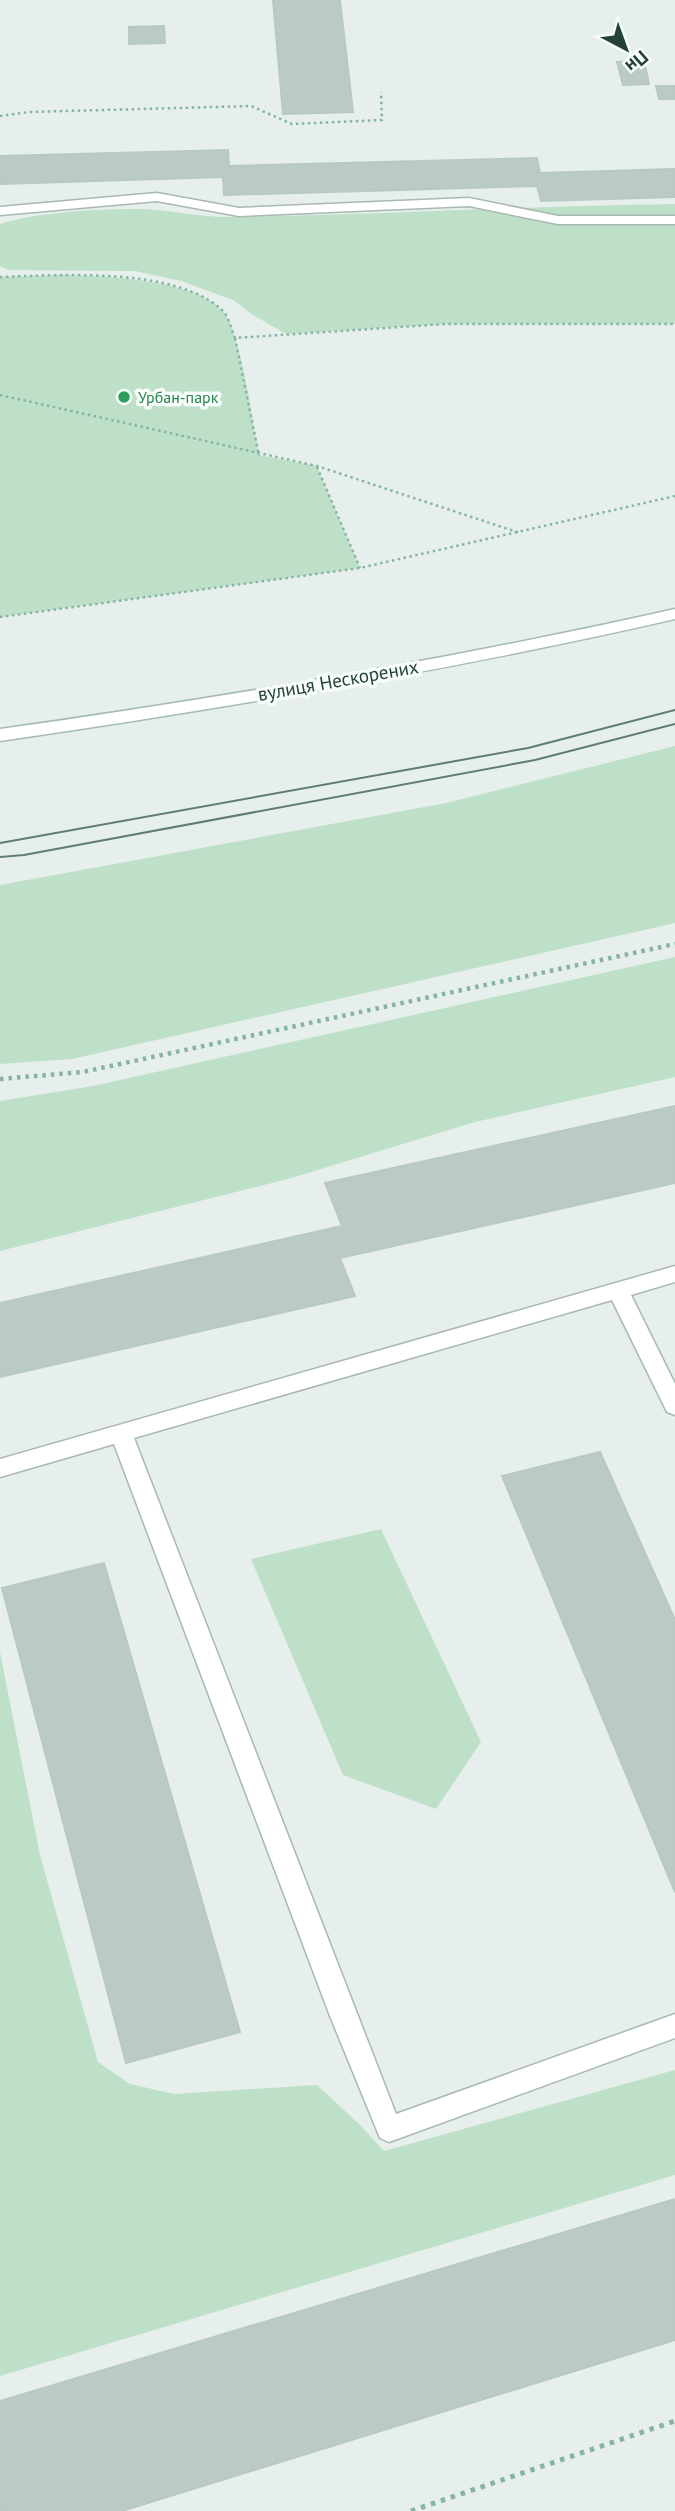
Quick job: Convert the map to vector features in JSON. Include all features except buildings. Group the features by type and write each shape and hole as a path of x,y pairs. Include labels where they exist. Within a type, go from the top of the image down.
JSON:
{"main road":[{"path":"0,211 157,197 239,212 469,202 558,220 675,220"},
{"name":"вулиця Нескорених","path":"0,735 178,709 580,636 675,614"},
{"path":"0,1468 675,1274"},
{"path":"618,1290 675,1406"},
{"path":"121,1432 342,2016 389,2129 675,2026"}],"path":[{"path":"0,116 29,112 251,106 292,124 382,120 380,92"},
{"path":"0,276 137,278 196,294 223,310 235,338 259,456"},
{"path":"235,338 446,324 675,324"},
{"path":"0,395 259,456 317,466 521,533"},
{"path":"317,466 360,568"},
{"path":"0,617 360,568 675,496"},
{"path":"0,1079 83,1072 675,944"},
{"path":"411,2511 675,2421"}],"green space":[{"path":"675,204 675,324 446,324 286,334 233,300 181,281 135,271 8,270 0,266 0,224 68,212 148,209 228,217"},
{"name":"Урбан-парк","path":"63,275 147,281 191,292 222,310 235,337 259,455 317,466 360,568 0,617 0,277"},
{"path":"675,746 675,923 72,1059 0,1064 0,885 446,803"},
{"path":"675,957 675,1077 475,1122 288,1179 0,1251 0,1101 93,1086"},
{"path":"381,1529 481,1742 436,1809 343,1775 251,1559"},
{"path":"0,1652 40,1855 98,2062 130,2084 174,2094 317,2085 384,2151 675,2070 675,2175 0,2376"}],"tram line":[{"path":"0,843 528,748 675,710"},
{"path":"0,857 24,855 535,760 675,724"}],"place":[{"name":"Урбан-парк","path":"124,397"}]}
